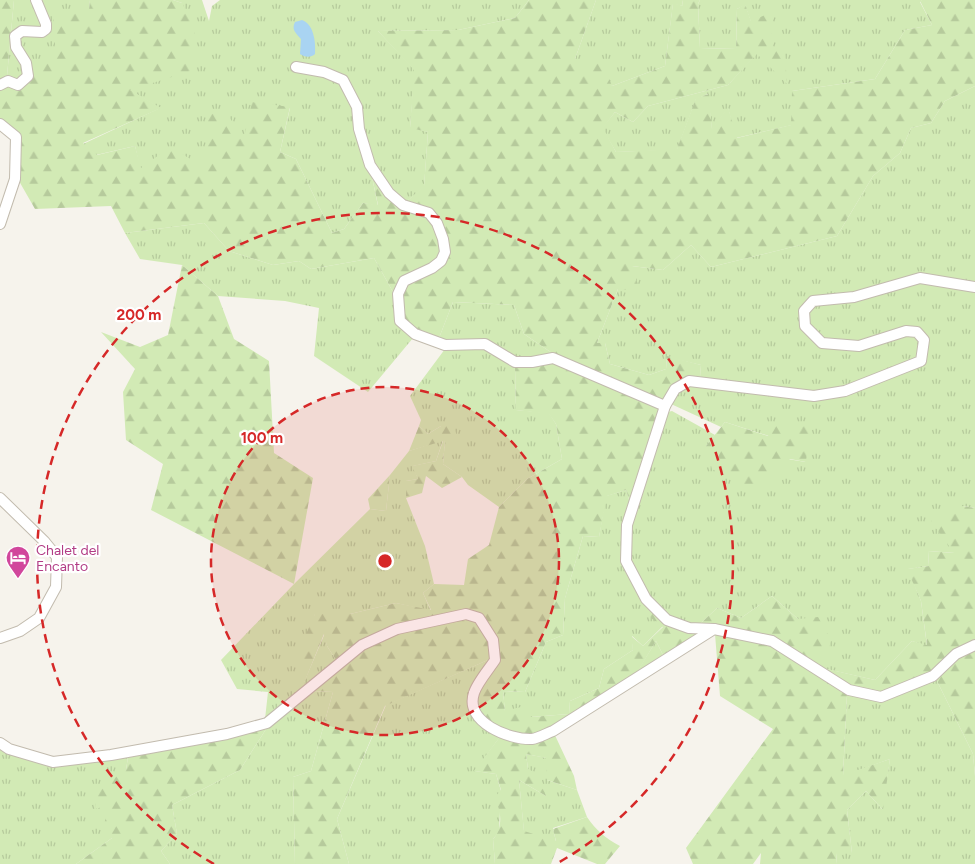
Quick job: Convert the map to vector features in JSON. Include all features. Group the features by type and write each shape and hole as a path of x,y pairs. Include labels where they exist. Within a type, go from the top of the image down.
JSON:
{"street":[{"path":"0,85 8,80 18,85 28,76 26,63 16,47 15,36 22,31 42,32 46,29 46,24 36,0"},
{"path":"296,67 324,72 343,80 357,107 359,130 370,165 389,193 403,206 429,213 437,223 443,239 445,252 441,261 432,268 404,281 398,294 400,321 415,334 445,345 485,344 515,362 532,362 553,358 666,406"},
{"path":"0,124 16,137 15,180 0,224"},
{"path":"975,287 920,278 854,296 812,300 804,311 805,326 822,343 859,346 906,331 917,332 924,340 921,361 845,391 814,396 689,381 675,389 666,406 627,525 626,561 646,600 667,620 689,628 714,629 772,641 849,690 881,696 933,676 956,654 975,645"},
{"path":"0,498 44,541 57,557 56,587 39,618 20,632 0,638"},
{"path":"0,743 9,749 53,762 111,755 227,734 267,722 362,645 397,629 466,614 479,618 493,640 495,660 474,693 473,706 480,719 502,734 516,738 534,739 553,731 714,629"}],"green space":[{"path":"0,0 14,0 7,76 0,80"},
{"path":"14,0 90,0 89,9 56,64 32,77 19,91 8,85 0,90 0,80 7,76"},
{"path":"90,0 173,0 182,3 195,28 191,71 130,90 161,108 83,143 97,155 135,146 141,168 170,147 204,167 208,115 224,110 244,138 252,102 290,107 280,152 296,159 332,233 344,229 363,203 378,205 372,177 431,221 439,242 437,258 393,292 374,258 311,269 299,261 273,265 229,251 204,223 125,233 111,206 35,209 19,181 20,135 0,119 0,90 8,85 19,91 32,77 31,62 56,63 53,10 89,9"},
{"path":"173,0 202,0 209,21 212,6 220,0 529,0 515,18 458,30 378,31 415,70 410,127 428,132 424,187 406,202 392,191 373,163 346,77 322,76 340,83 353,108 378,206 363,203 344,229 332,233 296,159 280,152 290,108 204,168 140,168 135,146 96,155 83,144 160,108 129,90 182,3"},
{"path":"529,0 596,0 575,59 602,61 612,86 665,66 673,3 683,6 682,0 700,0 698,4 700,48 736,49 737,9 745,4 751,21 772,12 772,49 785,54 787,84 757,54 728,85 648,106 633,122 615,112 603,128 616,152 677,149 696,98 709,94 712,129 728,107 737,138 791,125 792,91 875,79 905,30 932,25 920,1 922,0 975,0 975,86 945,101 931,123 911,128 900,153 873,176 837,236 711,267 691,245 663,270 632,266 640,291 618,289 597,343 605,343 610,364 649,375 666,369 667,356 701,365 700,377 688,377 664,400 555,355 524,334 514,305 453,302 439,338 418,330 404,319 402,295 408,285 444,263 441,220 406,202 424,186 428,132 410,128 414,70 378,31 458,30 515,18"},
{"path":"596,0 682,0 683,6 673,4 665,66 612,86 575,59"},
{"path":"700,0 922,0 920,2 932,25 905,30 875,79 792,91 792,125 736,138 728,108 712,130 708,94 696,99 677,150 616,152 602,128 615,112 633,122 648,106 728,85 757,53 787,83 772,50 751,22 745,5 737,9 736,49 700,48 698,4"},
{"path":"975,86 975,283 919,273 852,293 810,297 800,309 820,347 907,335 915,336 919,341 917,358 843,387 814,392 700,377 701,365 667,357 666,369 649,375 610,364 605,343 597,343 618,289 632,266 663,270 691,245 711,267 837,236 873,176 900,153 911,128 931,123 945,101"},
{"path":"204,223 229,251 273,265 299,261 311,269 374,258 393,292 413,338 368,392 314,356 319,308 285,301 218,296 182,265 140,259 125,233"},
{"path":"182,265 218,296 234,339 269,361 274,453 313,478 294,584 151,510 163,464 126,440 123,392 135,369 101,332 140,347 168,335"},
{"path":"920,282 975,292 975,508 963,506 955,553 928,551 929,566 908,569 921,601 927,646 912,641 875,680 822,668 798,619 772,596 741,618 717,608 699,625 690,624 670,616 650,597 630,560 632,525 668,412 672,411 715,435 706,446 806,462 769,436 725,422 721,427 671,404 678,392 690,385 846,395 924,364 928,339 919,328 906,327 859,342 824,339 809,324 808,312 814,304"},
{"path":"453,302 514,305 524,334 555,355 516,358 486,339 445,340 439,338"},
{"path":"484,348 515,367 516,410 549,413 556,424 562,459 527,479 499,507 443,464 445,440 441,426 428,434 419,426 421,420 410,396 445,349"},
{"path":"554,363 660,408 630,503 626,490 607,496 599,537 583,536 565,598 563,635 546,642 525,692 503,691 505,711 521,707 531,717 569,714 570,701 599,688 604,669 633,650 631,636 643,646 663,627 651,618 651,610 700,633 664,657 656,641 635,676 551,727 533,735 504,730 483,717 478,705 478,694 499,661 497,639 482,614 466,610 396,624 336,660 327,646 324,634 302,688 298,652 315,614 350,614 396,603 431,610 423,593 434,584 464,585 468,559 489,545 499,507 527,479 562,459 556,424 549,414 516,410 515,367 533,367"},
{"path":"810,421 806,462 790,459 757,492 712,469 706,446 725,422 768,436 776,425"},
{"path":"419,426 428,434 441,426 453,426 458,438 445,440 443,464 462,477 442,488 426,476 422,493 406,498 406,481 418,479 412,466 436,461 443,441 409,451"},
{"path":"443,440 436,461 413,466 418,479 406,481 406,498 425,546 434,584 423,593 431,611 396,603 350,614 315,614 302,687 325,633 327,646 336,660 265,719 268,692 237,689 221,660 370,509 386,511 390,475 409,451"},
{"path":"390,475 386,511 370,509 368,499"},
{"path":"626,490 630,503 621,562 663,626 643,646 632,636 633,650 604,669 599,688 570,701 569,714 531,717 505,712 503,691 525,692 546,642 563,635 565,598 583,536 599,537 606,496"},
{"path":"963,506 975,508 975,641 953,650 931,672 881,692 851,686 774,637 714,625 699,625 717,608 741,618 772,596 798,619 818,617 831,640 823,668 875,680 912,641 927,645 921,601 907,569 929,566 928,551 954,553 931,521"},
{"path":"466,619 477,622 488,642 490,659 385,706 337,819 349,864 295,864 293,777 311,771 333,692 312,691 364,649 398,633"},
{"path":"715,634 771,644 847,694 843,775 890,759 883,810 866,791 847,810 852,853 836,853 837,864 760,864 761,853 753,864 693,864 686,848 773,729 720,696"},
{"path":"656,641 664,657 635,675"},
{"path":"975,649 975,776 973,754 936,679 958,657"},
{"path":"490,659 473,706 502,734 475,771 496,774 501,791 499,832 493,839 495,864 349,864 337,819 386,705"},
{"path":"936,679 973,754 975,776 975,864 837,864 836,853 852,853 847,810 866,791 882,809 890,759 843,776 847,694"},
{"path":"312,691 333,692 311,771 293,777 295,864 170,864 161,851 177,834 172,805 240,770 268,726"},
{"path":"268,726 240,770 172,805 177,834 161,851 170,864 76,864 112,838 104,824 110,805 95,809 97,790 126,770 128,757"},
{"path":"553,731 574,776 577,790 547,780 546,758 526,754 528,769 540,775 546,796 519,780 524,831 556,841 553,829 587,817 601,833 620,846 605,864 597,864 557,848 551,864 495,864 493,839 500,824 500,813 494,798 501,790 496,774 474,771 502,734 516,738"},
{"path":"0,748 52,767 128,757 126,770 110,805 112,838 76,864 0,864"},
{"path":"526,754 547,758 547,780 577,790 587,817 553,828 556,842 524,832 519,780 546,796 528,769"}],"water":[{"path":"302,20 312,30 315,54 312,56 300,54 301,39 294,27 295,22"}],"place":[{"name":"Chalet del Encanto","path":"18,579"}]}
